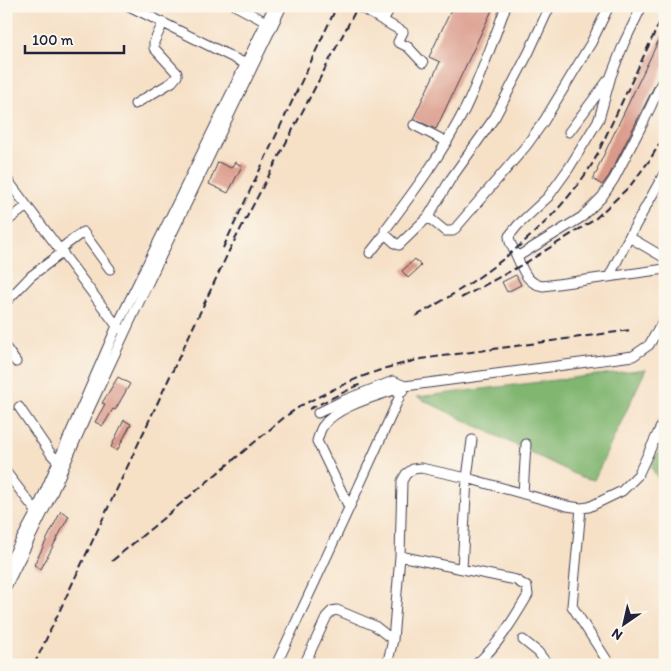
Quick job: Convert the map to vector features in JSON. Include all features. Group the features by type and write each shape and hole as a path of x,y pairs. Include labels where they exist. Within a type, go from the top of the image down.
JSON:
{"street":[{"path":"129,6 246,64"},
{"path":"236,6 266,22"},
{"path":"6,587 121,329 274,6"},
{"path":"121,329 282,6"},
{"path":"358,6 403,32 398,42 408,47 423,62"},
{"path":"383,21 391,6"},
{"path":"370,253 424,179 447,142 476,83 506,6"},
{"path":"385,234 399,245 428,217 450,180 495,117 529,52 550,6"},
{"path":"428,217 445,231 453,232 483,194 526,146 544,120 592,43 609,6"},
{"path":"642,6 611,76 599,119 569,168 548,196 509,236 524,272 536,286 553,286 665,269"},
{"path":"135,104 172,82 177,76 177,73 154,48 154,42 163,23"},
{"path":"569,132 611,76"},
{"path":"517,257 582,217 602,197 614,179 665,76"},
{"path":"414,125 447,142"},
{"path":"609,278 665,172"},
{"path":"6,178 121,329"},
{"path":"6,222 28,206"},
{"path":"6,302 31,276 83,232 110,269"},
{"path":"629,237 665,258"},
{"path":"349,508 318,441 323,426 338,412 362,400 394,390 633,356 649,345 665,318"},
{"path":"6,348 16,362"},
{"path":"318,413 342,401 394,382 402,389"},
{"path":"276,665 402,389"},
{"path":"19,407 61,464"},
{"path":"388,665 393,640 400,556 402,481 406,474 413,469 422,468 581,508 599,504 622,491 638,475 665,418"},
{"path":"462,569 467,478 472,440"},
{"path":"523,494 526,444"},
{"path":"6,472 38,514"},
{"path":"581,508 572,606 610,665"},
{"path":"6,568 38,514"},
{"path":"400,556 516,580 526,586 528,595 508,627 479,663"},
{"path":"304,665 327,616 332,611 337,610 367,622 393,640"},
{"path":"524,640 538,652 548,665"}],"green space":[{"path":"646,369 594,480 581,477 417,397"},
{"path":"665,439 665,490 651,467"}],"building":[{"path":"453,6 494,6 436,129 413,119 440,62 429,57"},
{"path":"665,27 665,65 609,176 602,185 593,179"},
{"path":"218,162 231,168 235,162 242,166 228,193 209,184"},
{"path":"415,259 421,266 408,278 402,271"},
{"path":"516,275 521,285 507,292 502,282"},
{"path":"118,377 130,384 103,426 95,422 105,404 102,403"},
{"path":"124,420 131,424 117,451 111,447"},
{"path":"61,511 69,516 41,569 34,565"}],"railway":[{"path":"223,248 337,6"},
{"path":"34,665 229,251 358,6"},
{"path":"416,316 466,286 515,250 558,208 577,185 594,161 665,11"},
{"path":"461,298 527,262 594,220 630,186 649,161 665,135"},
{"path":"112,561 286,416 302,405 358,378 421,359 631,330"},
{"path":"309,409 361,384"}]}
